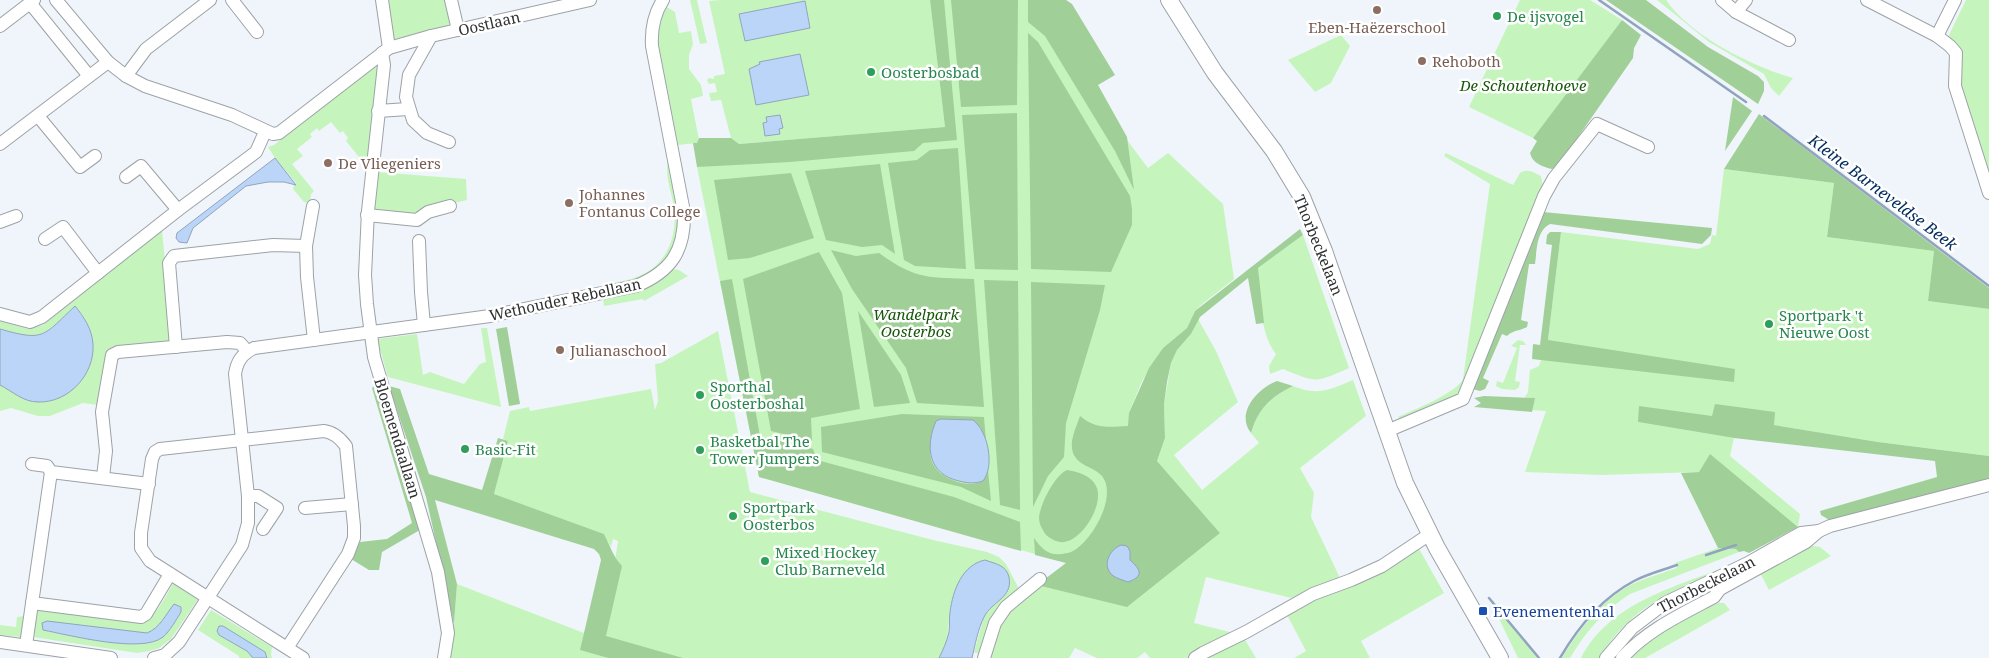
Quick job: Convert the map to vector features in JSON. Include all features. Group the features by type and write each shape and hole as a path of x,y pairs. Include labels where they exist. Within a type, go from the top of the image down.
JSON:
{"main road":[{"name":"Thorbeckelaan","path":"1169,0 1220,79 1274,151 1302,197 1324,250 1405,483 1430,534 1500,658"},
{"name":"Thorbeckelaan","path":"1482,628 1492,658"}],"street":[{"path":"56,0 108,62 126,76 145,86 232,115 265,132 279,133 385,50"},
{"path":"126,76 146,49 210,0"},
{"path":"232,0 257,32"},
{"name":"Bloemendaallaan","path":"382,0 385,50 368,215 365,275 370,332 378,372 438,572 448,633 444,658"},
{"path":"451,0 458,30"},
{"name":"Oostlaan","path":"385,50 552,4 590,0"},
{"path":"1722,0 1736,12 1789,40"},
{"path":"1736,12 1746,0"},
{"path":"1867,0 1937,36 1956,53 1955,86 1989,193"},
{"path":"1937,36 1955,0"},
{"name":"Wethouder Rebellaan","path":"247,352 254,348 490,316 636,286 668,267 678,252 684,225 684,212 652,46 653,24 661,1"},
{"path":"0,26 32,2 90,76"},
{"path":"431,36 409,75 406,97 408,109 413,120 427,133 449,142"},
{"path":"0,144 108,62"},
{"path":"378,110 408,109"},
{"path":"38,116 80,167 95,156"},
{"path":"1387,431 1463,398 1544,196 1554,178 1597,124 1648,147"},
{"path":"0,314 30,322 42,317 178,210 256,152 265,132"},
{"path":"126,177 141,166 178,210"},
{"path":"313,206 306,246 307,277 314,340"},
{"path":"368,215 417,220 428,212 450,206"},
{"path":"0,222 16,216"},
{"path":"45,239 63,227 98,273"},
{"path":"420,241 424,326"},
{"path":"176,347 170,263 174,256 273,245 306,246"},
{"path":"103,477 106,451 102,412 112,355 118,352 227,342 240,343 247,352 237,364 235,374 248,496 248,522 242,545 179,642 164,654 154,658"},
{"path":"287,648 348,554 354,538 346,446 329,432 160,448 155,452 152,459 141,533 141,548 150,561 170,574 287,648 303,658"},
{"path":"26,645 51,472 48,466 32,464"},
{"path":"51,472 149,484"},
{"name":"Thorbeckelaan","path":"1622,658 1637,643 1658,628 1714,597 1720,589 1806,542 1819,531 1830,526 1989,485"},
{"path":"248,496 258,496 280,510 263,529"},
{"path":"305,508 352,504"},
{"name":"Thorbeckelaan","path":"1606,658 1632,628 1666,603 1748,563 1801,533 1819,531"},
{"path":"1195,658 1313,594 1382,566 1430,534"},
{"path":"32,603 141,617 146,614 170,574"},
{"path":"984,658 995,622 1006,607 1040,579"},
{"path":"0,642 109,658"}],"green space":[{"path":"387,0 446,0 452,28 394,39"},
{"path":"690,0 697,0 707,43 700,44"},
{"name":"Oosterbosbad","path":"930,0 945,127 739,144 731,138 721,100 711,101 709,93 717,92 715,83 709,84 707,80 709,78 714,79 714,76 725,74 709,1"},
{"path":"930,0 944,0 957,140 923,143 914,151 790,162 697,167 693,143 697,143 699,138 731,138 739,144 945,127"},
{"name":"Wandelpark Oosterbos","path":"943,0 1063,0 1097,84 1127,140 1148,168 1168,153 1223,204 1234,279 1195,311 1187,328 1163,348 1142,381 1129,413 1129,425 1115,508 1067,563 759,477 697,167 947,130"},
{"path":"951,0 1018,0 1017,105 961,107"},
{"path":"1028,0 1066,0 1072,4 1115,75 1098,85 1127,137 1134,190 1115,151 1045,36 1028,22"},
{"name":"De Schoutenhoeve","path":"1520,0 1590,0 1622,20 1533,138 1469,107"},
{"path":"1606,0 1646,0 1708,47 1758,76 1764,82 1764,91 1758,104"},
{"path":"1657,0 1666,0 1690,26 1723,48 1759,66 1793,78 1779,96 1771,88 1764,74 1709,42"},
{"path":"1966,0 1989,0 1989,173 1947,39"},
{"path":"667,7 675,12 679,33 691,31 693,44 689,55 689,69 701,85 703,96 691,99 699,140 697,143 678,145 675,143 656,36"},
{"path":"1622,20 1641,35 1634,48 1633,58 1560,163 1552,169 1538,164 1530,153 1537,141 1533,138"},
{"path":"1028,33 1038,42 1130,196 1132,225 1111,272 1031,269"},
{"path":"1341,35 1350,46 1331,83 1315,92 1288,60"},
{"path":"376,63 380,69 369,163 363,162 346,141 348,138 343,131 340,133 331,122 319,131 317,128 310,134 312,137 297,149 303,156 292,164 314,191 311,194 310,203 304,202 293,189 296,183 268,147 274,145"},
{"path":"1733,97 1752,111 1725,151"},
{"path":"1017,113 1018,270 975,269 962,115"},
{"path":"1759,114 1989,288 1989,309 1928,301 1934,251 1827,237 1834,183 1724,169"},
{"path":"958,148 966,269 915,266 904,260 888,163 917,160 930,150"},
{"path":"1446,153 1513,185 1520,173 1525,171 1533,172 1541,176 1543,186 1465,387 1457,394 1407,420 1401,420 1398,417 1444,395 1463,379 1490,184 1444,156"},
{"path":"669,157 678,218 677,233 673,246 665,259 645,277 633,283 610,288 609,284 632,279 649,271 658,264 670,246 673,235 674,213 667,174"},
{"path":"880,164 895,254 882,245 862,247 826,240 805,171"},
{"name":"Sportpark 't Nieuwe Oost","path":"1724,169 1834,183 1827,237 1934,251 1928,301 1989,309 1989,456 1878,442 1773,425 1638,422 1734,438 1730,456 1800,514 1798,527 1710,455 1699,472 1601,475 1525,472 1546,411 1531,410 1533,398 1525,397 1528,392 1530,370 1539,366 1548,340 1561,232 1698,249 1710,244 1712,235 1716,236"},
{"path":"376,172 466,179 467,200 425,210 414,216 374,212 372,207"},
{"path":"791,173 814,238 750,258 728,260 714,180"},
{"path":"1543,212 1712,228 1711,235 1702,244 1550,224 1545,227 1537,247 1535,264 1529,264 1521,320 1528,322 1527,327 1507,336 1502,334 1483,378 1489,381 1485,389 1480,391 1472,389"},
{"path":"1300,229 1303,235 1258,268 1264,323 1256,324 1248,278 1200,317 1191,334 1177,350 1171,363 1164,404 1165,438 1157,461 1220,533 1127,607 1037,585 1066,563 1035,555 1034,538 1042,548 1053,554 1072,552 1088,538 1101,517 1105,506 1106,485 1102,476 1095,470 1082,464 1073,453 1072,439 1080,416 1097,425 1108,427 1128,426 1129,413 1149,368 1163,348 1187,328 1195,311"},
{"path":"162,230 173,343 107,350 98,405 83,403 50,416 38,416 11,408 0,411 0,385 89,368 92,343 86,321 75,306 42,334 26,335 0,329 0,321 28,329 43,325"},
{"path":"1550,232 1561,232 1548,340 1735,369 1734,382 1532,359 1533,344 1540,345 1552,245 1546,244 1547,235"},
{"path":"1303,235 1349,368 1322,379 1310,379 1283,369 1270,374 1269,366 1276,354 1270,345 1263,324 1258,268"},
{"path":"831,250 856,256 879,253 904,269 924,276 974,279 984,407 917,403 906,368 852,289"},
{"path":"819,252 842,293 860,409 811,418 812,441 771,431 743,279"},
{"path":"674,269 688,276 644,301 643,299 604,306 603,299 647,288"},
{"path":"732,279 760,436 813,449 817,460 954,497 1020,522 1021,551 759,477 720,281"},
{"path":"984,280 1018,281 1020,510 1000,505"},
{"path":"1031,282 1105,285 1100,310 1066,423 1064,457 1048,476 1033,507"},
{"path":"858,311 901,375 910,403 874,407"},
{"path":"1198,319 1216,351 1238,402 1174,455 1202,490 1259,443 1251,433 1261,410 1271,399 1293,386 1317,391 1337,387 1353,380 1366,416 1300,468 1314,493 1311,517 1340,578 1291,598 1206,577 1194,623 1234,633 1190,658 1150,658 1145,652 1137,658 1097,658 1075,648 1069,658 987,658 997,623 1037,585 1220,533 1157,461 1165,438 1164,404 1171,363 1177,350 1191,334"},
{"path":"507,327 520,404 509,406 496,329"},
{"path":"481,328 487,328 501,407 388,377 377,339 417,334 423,375 430,372 464,384 480,364 486,362"},
{"name":"Sportpark Oosterbos","path":"718,331 750,492 933,540 987,552 999,557 1006,564 1019,589 981,655 974,652 984,616 990,609 958,584 950,611 947,640 939,658 677,658 603,639 618,541 613,539 611,547 604,534 494,494 508,441 503,439 510,411 529,407 530,411 651,389 655,410 658,401 655,364 661,363"},
{"path":"1518,340 1523,341 1526,345 1520,345 1515,381 1520,382 1519,387 1515,390 1502,389 1496,386 1497,381 1503,383 1517,348 1511,346"},
{"path":"1277,381 1293,386 1271,399 1261,410 1251,433 1246,417 1251,402 1263,389"},
{"path":"378,382 425,527 382,552 379,570 369,570 351,559 360,542 387,539 412,523 372,388"},
{"path":"389,386 400,389 429,474 482,490 498,438 508,441 494,494 604,534 622,566 606,636 683,658 608,658 580,650 601,560 599,554 594,549 435,500 457,584 454,624 426,497"},
{"path":"1484,396 1535,398 1532,412 1474,407 1481,403 1474,398"},
{"path":"1715,404 1775,412 1774,425 1878,442 1989,456 1989,480 1831,521 1821,515 1820,511 1937,477 1935,461 1734,438 1638,422 1639,406 1712,416"},
{"path":"902,414 984,417 986,441 980,427 930,444 930,453 935,467 951,480 974,484 985,478 988,470 991,501 961,487 822,452 821,427"},
{"path":"1710,454 1798,527 1749,553 1739,552 1736,549 1718,548 1681,473 1699,472"},
{"path":"1067,470 1080,473 1091,479 1096,486 1098,494 1094,514 1088,524 1073,539 1064,542 1056,541 1047,536 1041,527 1039,518 1042,505 1053,484"},
{"path":"1808,545 1820,547 1831,556 1769,590 1759,571"},
{"path":"1418,547 1444,593 1361,641 1370,658 1294,658 1306,651 1285,611"},
{"path":"1718,548 1737,549 1739,552 1630,594 1596,622 1570,658 1562,658 1576,636 1594,614 1625,588 1677,568 1675,563"},
{"path":"1728,566 1672,592 1640,612 1612,639 1599,658 1581,658 1593,639 1608,623 1626,610 1645,599"},
{"path":"174,582 198,599 171,639 159,648 137,653 33,637 38,607 136,623 149,618 154,613"},
{"path":"457,584 584,633 581,650 608,658 449,658"},
{"path":"1489,598 1537,658 1518,658"},
{"path":"1719,603 1724,603 1730,610 1645,658 1627,658 1676,622"},
{"path":"211,610 272,647 272,658 267,658 265,652 219,626 217,631 219,635 247,651 253,658 239,658 239,656 198,630"},
{"path":"24,616 22,637 0,635 0,625 16,627 17,617"},
{"path":"1242,635 1256,658 1198,658"}],"water":[{"path":"805,1 810,28 745,41 739,14"},
{"path":"800,54 809,95 756,105 749,69 760,64 759,62"},
{"path":"780,115 783,128 779,129 780,134 765,136 763,123 767,122 766,117"},
{"path":"275,158 296,185 284,182 268,182 246,186 193,228 187,243 179,242 176,238 177,233"},
{"path":"75,306 87,323 93,344 90,366 78,385 60,398 33,402 0,385 0,329 26,335 42,334"},
{"path":"941,419 973,420 983,432 988,449 989,467 983,481 971,483 959,481 941,472 935,466 930,450 931,440 936,421"},
{"path":"1121,545 1127,546 1130,551 1130,560 1139,572 1137,577 1128,582 1112,575 1107,562 1113,550"},
{"path":"985,560 1006,570 1009,577 1008,590 984,617 978,632 972,658 939,658 949,632 950,612 956,587 970,567"},
{"path":"174,604 181,607 181,612 166,635 153,642 123,644 43,630 42,623 47,621 147,633 159,624"},
{"path":"219,626 223,626 265,652 267,658 253,658 247,651 219,635 217,631"}],"waterway":[{"name":"Kleine Barneveldse Beek","path":"1599,0 1746,102"},
{"name":"Kleine Barneveldse Beek","path":"1764,116 1989,286"},
{"path":"1706,555 1736,545"},
{"path":"1560,658 1583,624 1611,596 1639,579 1677,565"},
{"path":"1489,598 1539,658"}],"place":[{"name":"Eben-Haëzerschool","path":"1377,10"},
{"name":"De ijsvogel","path":"1497,16"},
{"name":"Rehoboth","path":"1422,61"},
{"name":"Oosterbosbad","path":"871,72"},
{"name":"De Vliegeniers","path":"328,163"},
{"name":"Johannes Fontanus College","path":"569,203"},
{"name":"Sportpark 't Nieuwe Oost","path":"1769,324"},
{"name":"Julianaschool","path":"560,350"},
{"name":"Sporthal Oosterboshal","path":"700,395"},
{"name":"Basic-Fit","path":"465,449"},
{"name":"Basketbal The Tower Jumpers","path":"700,450"},
{"name":"Sportpark Oosterbos","path":"733,516"},
{"name":"Mixed Hockey Club Barneveld","path":"765,561"},
{"name":"Evenementenhal","path":"1483,611"}]}
